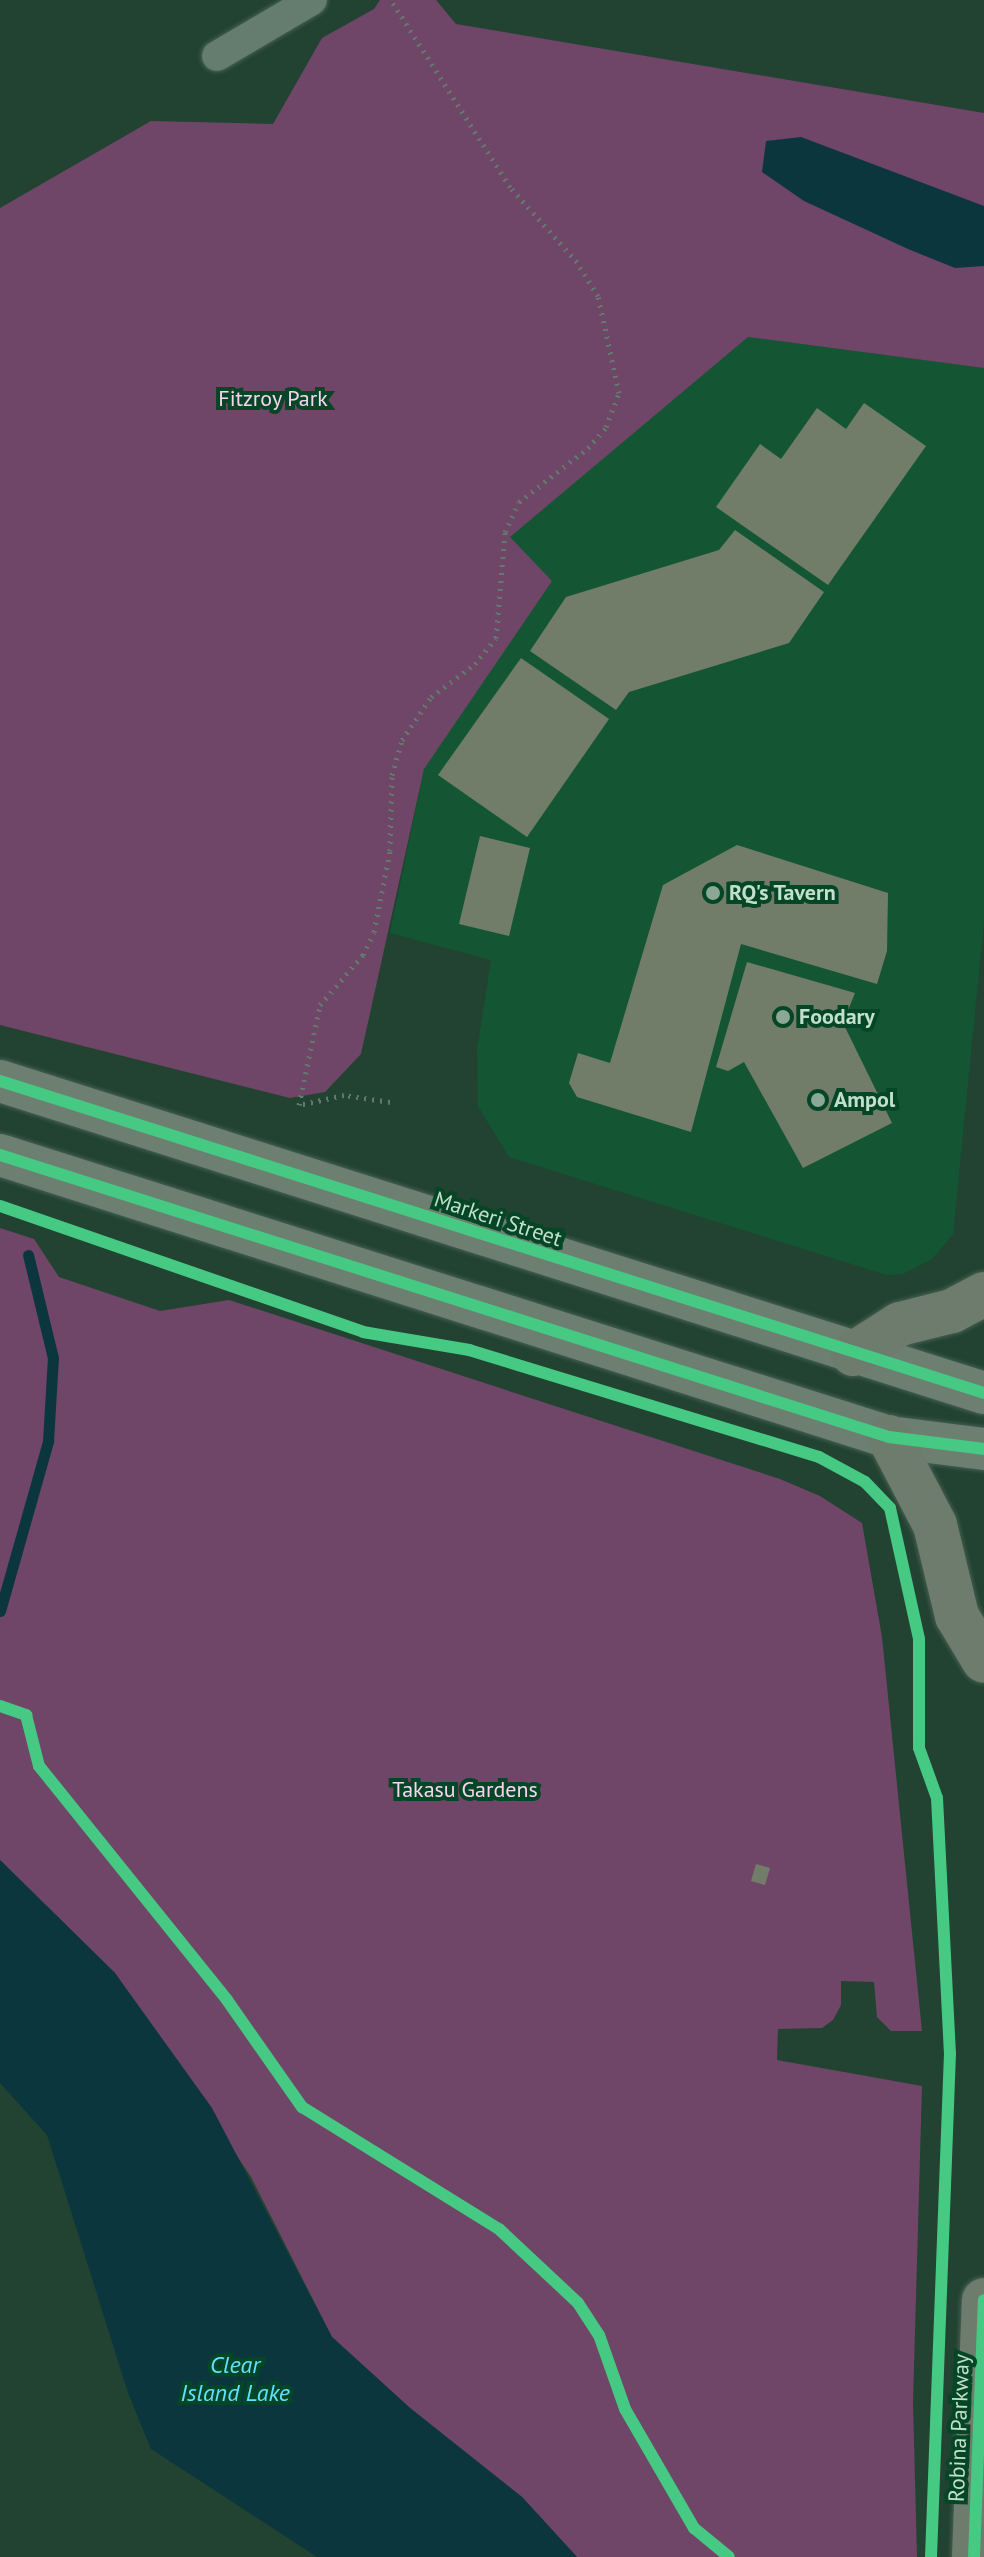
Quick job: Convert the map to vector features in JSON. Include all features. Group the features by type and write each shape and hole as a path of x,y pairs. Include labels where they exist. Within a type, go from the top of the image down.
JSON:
{"main road":[{"name":"Markeri Street","path":"0,1081 853,1354 984,1393"},
{"path":"0,1155 889,1437 984,1449"},
{"path":"853,1354 900,1324 952,1311 984,1294"},
{"path":"889,1437 935,1525 957,1616 984,1661"},
{"name":"Robina Parkway","path":"974,2557 984,2300"}],"street":[{"path":"217,56 312,0"}],"path":[{"path":"390,1102 344,1095 299,1105 320,1005 363,955 374,932 390,851 392,775 402,740 431,697 475,664 496,638 505,532 519,502 588,448 606,427 619,393 598,296 577,262 510,187 391,0"}],"shaded area":[{"path":"748,337 984,368 984,921 953,1234 932,1259 903,1274 887,1275 509,1157 478,1106 477,1050 491,960 390,933 424,769 449,729 509,537"}],"green space":[{"name":"Fitzroy Park","path":"380,0 436,0 456,24 984,113 984,368 748,337 510,537 552,581 424,769 361,1054 325,1092 290,1098 0,1025 0,208 151,121 273,124 322,38 374,9"},
{"name":"Takasu Gardens","path":"0,1228 34,1239 59,1277 160,1311 229,1300 780,1479 820,1496 862,1523 882,1637 922,2031 891,2031 877,2017 874,1982 841,1981 841,2005 833,2020 822,2028 778,2029 777,2060 922,2086 913,2402 917,2557 577,2557 522,2497 410,2408 332,2337 251,2177 115,1973 0,1860"}],"water":[{"path":"801,137 984,206 984,266 955,268 908,249 804,201 762,172 766,141"},
{"name":"Clear Island Lake","path":"0,1860 115,1973 212,2108 332,2337 410,2408 522,2497 577,2557 317,2557 151,2449 128,2393 47,2135 0,2083"}],"building":[{"path":"864,403 926,446 828,585 716,507 760,444 781,459 817,408 846,429"},
{"path":"735,530 824,592 789,643 629,692 616,710 530,651 566,597 719,550"},
{"path":"521,658 609,719 527,837 438,775"},
{"path":"480,836 530,848 509,936 459,924"},
{"path":"737,845 888,893 887,951 877,984 741,944 691,1132 577,1097 569,1083 578,1053 610,1063 663,885"},
{"path":"747,962 855,993 843,1023 892,1123 803,1168 744,1062 728,1071 716,1067"},
{"path":"756,1864 770,1868 765,1885 751,1881"}],"waterway":[{"path":"0,1611 48,1441 53,1358 28,1255"}],"cycle path":[{"path":"0,1081 984,1393"},
{"path":"0,1155 889,1437 984,1449"},
{"path":"0,1206 363,1332 469,1350 819,1457 865,1482 890,1508 919,1639 919,1748 937,1798 950,2053 931,2557"},
{"path":"0,1706 26,1715 39,1766 227,2000 302,2107 499,2229 578,2303 599,2335 625,2409 694,2528 729,2557"},
{"path":"974,2557 984,2300"}],"place":[{"name":"RQ's Tavern","path":"713,893"},
{"name":"Foodary","path":"783,1017"},
{"name":"Ampol","path":"818,1100"}]}
